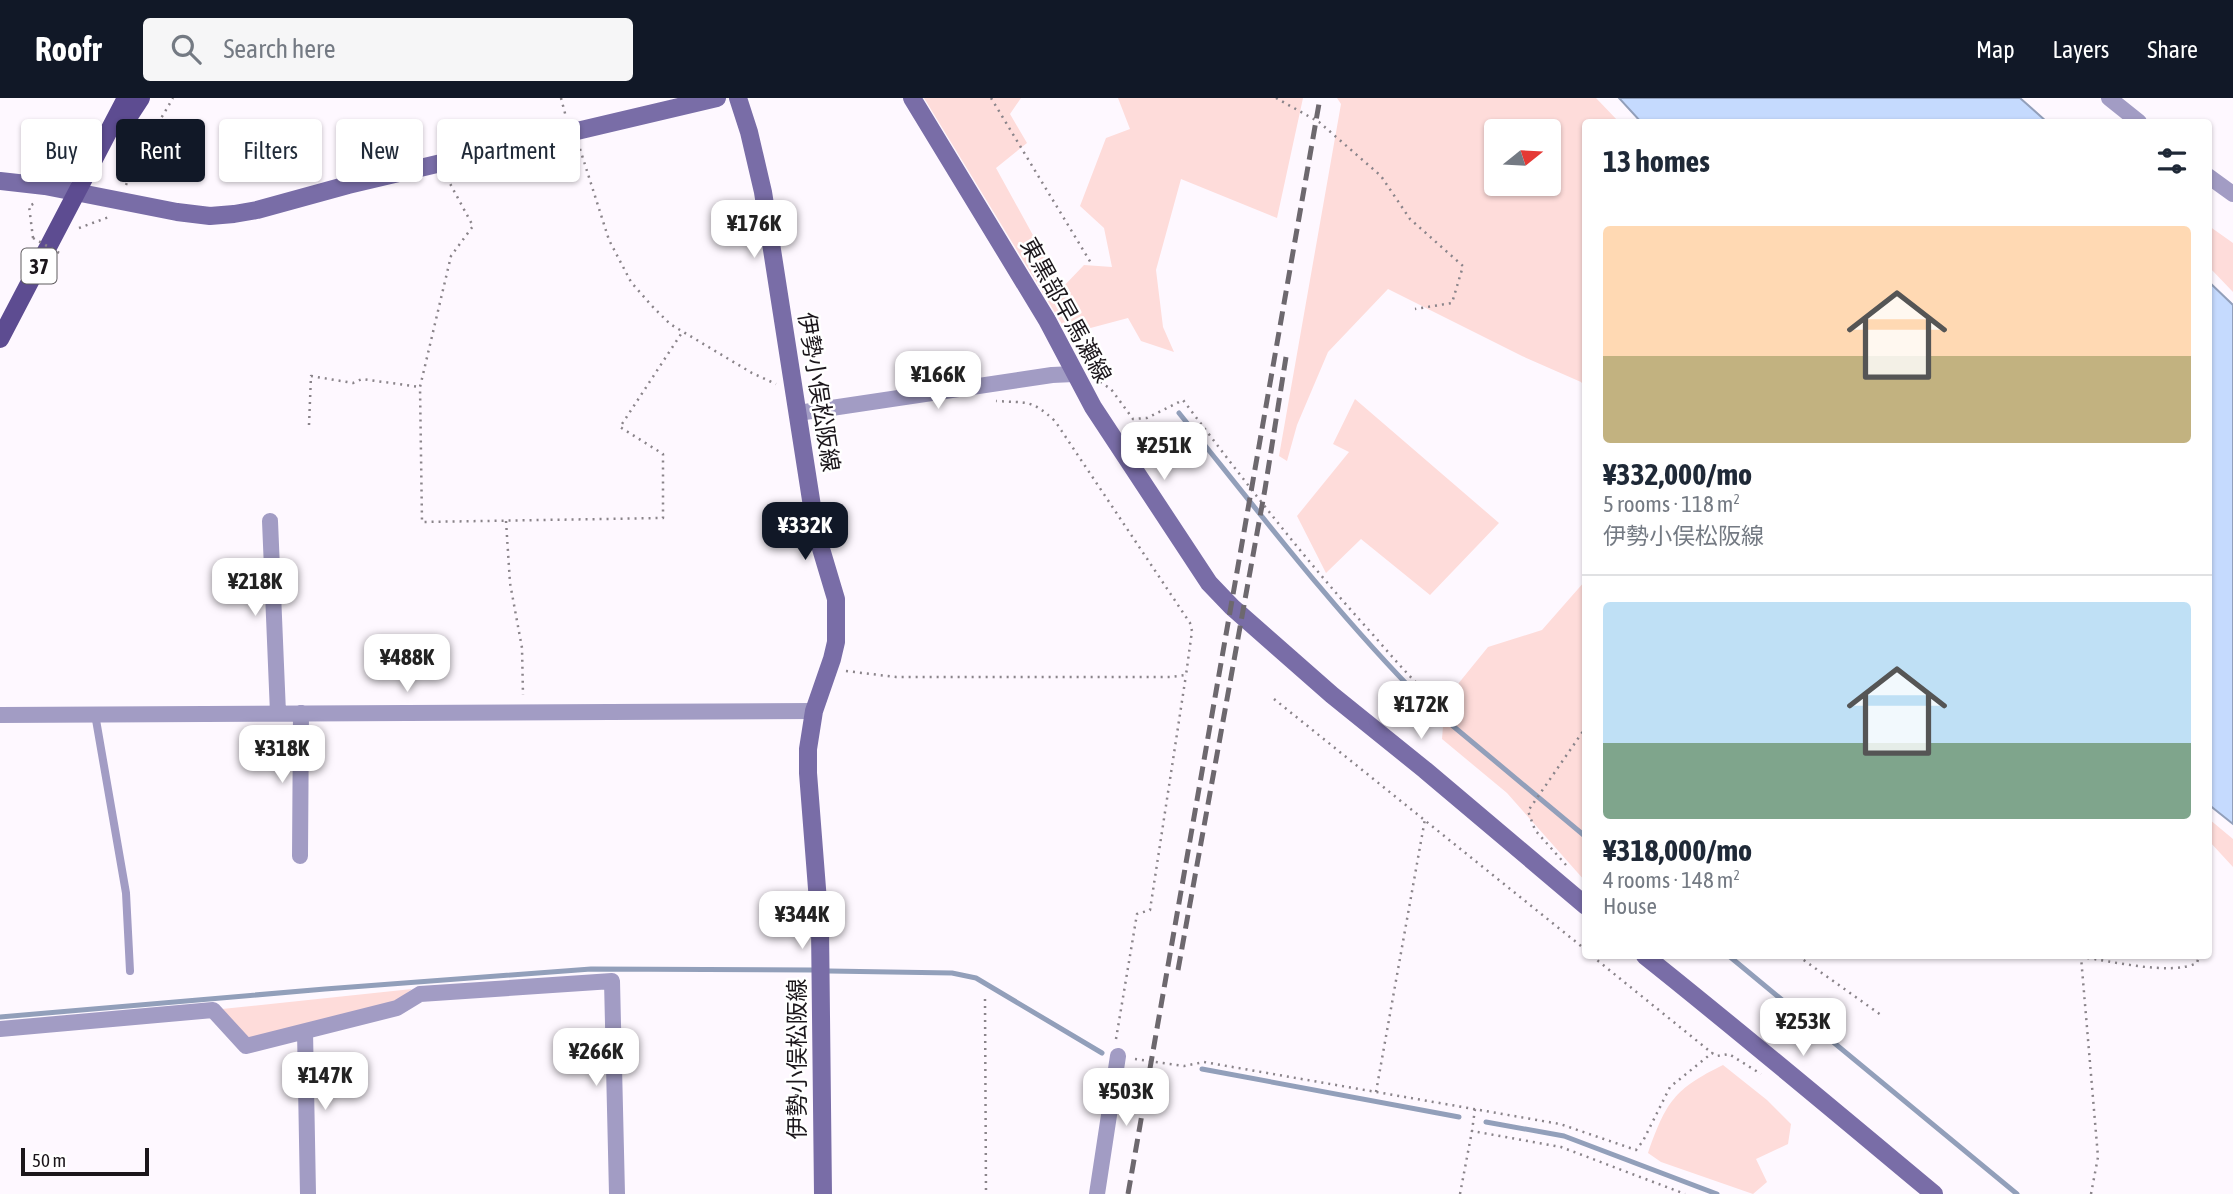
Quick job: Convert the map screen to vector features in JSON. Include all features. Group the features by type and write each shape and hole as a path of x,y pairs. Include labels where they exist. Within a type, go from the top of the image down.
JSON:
{"main road":[{"name":"37","path":"0,339 126,98"},
{"name":"37","path":"78,192 141,98"},
{"path":"580,131 717,98"},
{"name":"伊勢小俣松阪線","path":"738,98 763,192 816,532 836,599 836,642 814,711 808,749 820,927 823,1194"},
{"name":"東黒部早馬瀬線","path":"912,98 1047,320 1093,407 1209,583 1231,607 1332,695 1582,903"},
{"path":"0,181 210,216 257,210 348,185 437,166"},
{"path":"1649,959 1788,1070 1934,1194"}],"street":[{"path":"2109,98 2135,119"},
{"path":"2212,179 2233,194"},
{"path":"798,413 1052,374 1074,374"},
{"path":"270,522 278,713"},
{"path":"0,715 814,711"},
{"path":"300,856 301,713"},
{"path":"0,1029 213,1010 246,1046 397,1009 420,994 612,981 617,1194"},
{"path":"305,1031 308,1194"},
{"path":"1097,1194 1118,1056"}],"lane":[{"path":"95,714 126,893 131,971"}],"path":[{"path":"79,228 112,216 127,192 125,183 134,164 173,98"},
{"path":"561,98 568,119"},
{"path":"991,98 1091,263"},
{"path":"1276,98 1319,122 1381,176 1410,219 1463,266 1452,303 1415,309"},
{"path":"580,149 609,240 631,282 651,305 670,324 752,373 777,384 793,386"},
{"path":"449,182 473,226 451,256 420,387 422,522 663,517 663,454 620,426 683,331"},
{"path":"29,206 33,239 63,255"},
{"path":"1074,374 1093,377 1111,389 1133,419 1147,418 1183,400 1261,502 1343,602 1426,694 1449,711"},
{"path":"309,425 311,376 353,383 362,379 420,387"},
{"path":"995,401 1030,403 1039,406 1055,421 1190,623 1192,632 1150,910 1137,914 1115,1046 1118,1056 1184,1066 1204,1062 1576,1128 1636,1150 1670,1087 1712,1053"},
{"path":"506,521 510,583 522,648 523,711"},
{"path":"829,670 896,677 1186,675"},
{"path":"1274,699 1582,947"},
{"path":"1568,868 1535,830 1528,811 1582,733"},
{"path":"1376,1092 1425,820"},
{"path":"1596,959 1712,1053 1717,1056 1729,1054 1767,1079"},
{"path":"1802,959 1881,1016"},
{"path":"2081,959 2098,1157 2091,1194"},
{"path":"2096,959 2169,969 2187,968 2197,963 2198,959"},
{"path":"985,999 986,1194"},
{"path":"1460,1194 1475,1111"},
{"path":"1472,1131 1561,1147 1685,1194"}],"shaded area":[{"path":"924,98 1021,98 1010,114 1027,143 996,168 1062,288 1084,265 1112,267 1104,228 1080,206 1106,138 1130,129 1118,98 1303,98 1277,218 1181,179 1156,270 1163,327 1174,352 1141,341 1128,318 1068,334"},
{"path":"1337,98 1596,98 1616,119 1582,119 1582,383 1388,289 1328,352 1297,425 1287,461 1279,456 1341,104"},
{"path":"2212,228 2233,243 2233,292 2212,270"},
{"path":"1355,399 1499,523 1430,595 1361,539 1326,573 1297,516 1349,452 1333,444"},
{"path":"1582,584 1582,878 1507,793 1442,739 1445,700 1488,647 1542,630"},
{"path":"2212,822 2233,839 2233,867 2212,844"},
{"path":"412,989 394,1003 249,1040 222,1009"},
{"path":"1723,1065 1767,1100 1791,1124 1788,1144 1756,1159 1767,1182 1753,1194 1661,1162 1648,1153 1660,1121 1674,1099 1693,1082"}],"water":[{"path":"1619,98 2020,98 2044,119 1638,119"},
{"path":"2212,285 2233,305 2233,824 2212,807"}],"waterway":[{"path":"1179,413 1328,597 1390,667 1423,701 1582,834"},
{"path":"1733,959 2017,1194"},
{"path":"0,1017 591,969 812,970"},
{"path":"829,971 952,973 976,978 1102,1053"},
{"path":"1202,1069 1459,1117"},
{"path":"1486,1122 1564,1136 1717,1194"}],"railway":[{"path":"1128,1194 1320,98"},
{"path":"1178,970 1265,489 1286,357"}]}
